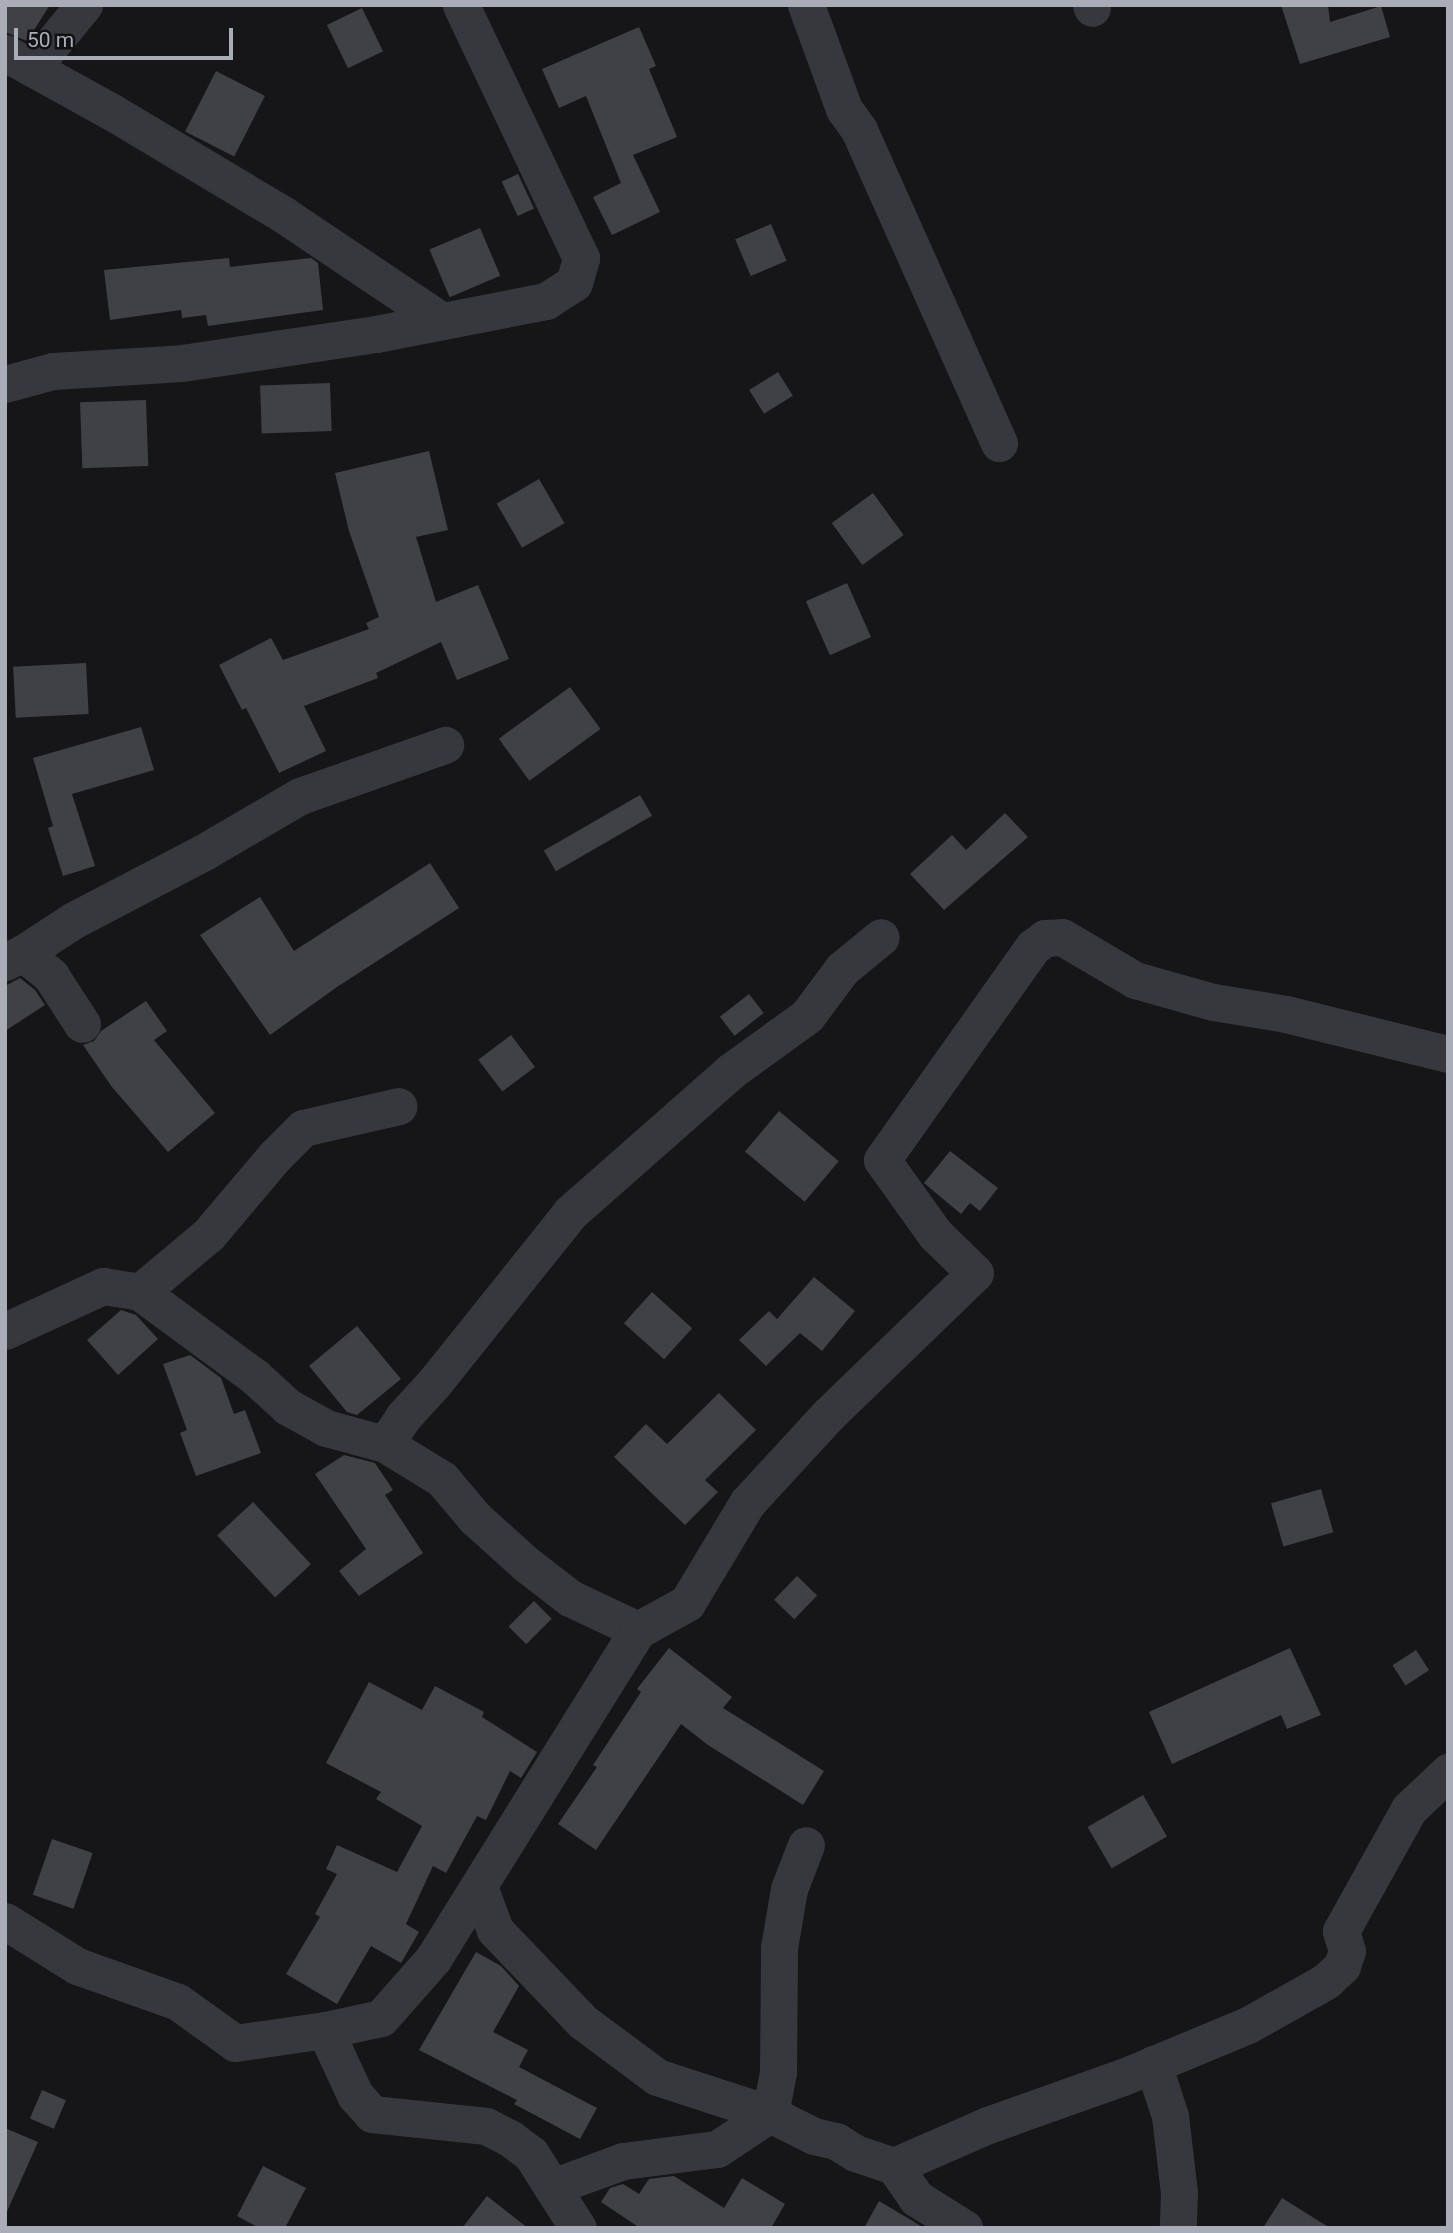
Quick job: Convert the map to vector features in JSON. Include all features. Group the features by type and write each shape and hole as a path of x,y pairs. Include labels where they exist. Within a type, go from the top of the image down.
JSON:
{"street":[{"path":"84,5 19,61 112,112 284,215 442,321"},
{"path":"5,384 53,371 182,363 442,321 546,301 574,283 581,258 461,5"},
{"path":"806,5 844,109 859,130 999,443"},
{"path":"14,958 74,920 204,852 300,796 444,745"},
{"path":"385,1444 403,1417 434,1383 570,1213 731,1071 807,1016 842,969 881,937"},
{"path":"5,1921 77,1966 178,2003 235,2043 325,2031 381,2018 433,1959 638,1630 687,1603 747,1503 828,1415 975,1273 935,1234 882,1160 1034,947 1045,938 1062,937 1135,980 1213,1002 1286,1014 1448,1054"},
{"path":"14,958 51,976 82,1024"},
{"path":"140,1292 209,1234 274,1157 303,1128 399,1106"},
{"path":"5,1331 103,1286 140,1292 254,1376 288,1408 326,1428 385,1444 442,1479 475,1518 526,1564 570,1598 638,1630"},
{"path":"894,2166 988,2125 1153,2064 1248,2025 1326,1981 1342,1966 1347,1951 1341,1931 1409,1810 1448,1772"},
{"path":"552,2187 623,2161 717,2149 770,2114 778,2072 779,1948 789,1889 806,1845"},
{"path":"479,1886 495,1930 583,2022 657,2077 770,2114 814,2136 836,2141 855,2153 894,2166 916,2198 964,2228"},
{"path":"325,2031 355,2095 372,2114 486,2126 531,2154 578,2228"},
{"path":"1153,2064 1170,2116 1179,2193 1178,2228"}],"building":[{"path":"5,5 50,5 27,41 5,32"},
{"path":"1281,5 1328,5 1330,22 1381,6 1390,37 1300,64"},
{"path":"362,8 383,51 348,68 327,25"},
{"path":"639,27 656,66 649,69 677,137 633,155 660,212 612,235 593,197 621,183 586,96 559,108 542,69"},
{"path":"216,71 265,96 234,157 185,132"},
{"path":"518,174 534,208 518,216 502,182"},
{"path":"771,224 787,261 751,276 735,239"},
{"path":"480,228 500,276 450,297 429,249"},
{"path":"229,258 230,267 311,258 318,263 323,310 208,326 206,315 182,318 181,310 110,320 104,270"},
{"path":"778,372 793,396 764,414 749,390"},
{"path":"330,383 332,431 262,433 260,385"},
{"path":"146,400 148,466 82,468 80,402"},
{"path":"429,451 448,530 416,537 436,602 478,585 509,659 457,680 441,642 376,673 378,678 304,706 326,751 279,773 246,708 242,710 219,665 271,638 283,660 369,629 366,623 379,617 349,531 335,473"},
{"path":"539,479 564,523 522,548 497,504"},
{"path":"873,493 904,535 862,565 832,523"},
{"path":"847,583 871,637 830,655 806,601"},
{"path":"86,663 89,714 16,718 13,667"},
{"path":"570,687 601,729 529,781 499,739"},
{"path":"141,727 154,770 72,794 95,866 63,876 48,828 53,826 33,758"},
{"path":"640,795 652,816 556,871 544,850"},
{"path":"1005,813 1028,837 944,910 910,874 952,835 966,850"},
{"path":"430,863 459,908 337,987 270,1035 200,935 260,897 294,951"},
{"path":"20,978 35,990 45,1005 5,1031 5,986"},
{"path":"749,994 764,1013 735,1036 720,1017"},
{"path":"146,1001 167,1031 154,1040 215,1113 168,1152 112,1087 83,1045 94,1041 101,1031"},
{"path":"511,1035 535,1067 502,1092 478,1060"},
{"path":"779,1111 839,1161 805,1202 745,1152"},
{"path":"950,1151 998,1188 980,1211 970,1203 961,1214 924,1183"},
{"path":"814,1277 855,1311 822,1351 800,1333 766,1366 739,1340 769,1311 777,1319"},
{"path":"652,1292 692,1328 664,1359 624,1323"},
{"path":"121,1310 136,1315 158,1339 118,1375 87,1340"},
{"path":"357,1326 401,1379 357,1415 347,1412 309,1366"},
{"path":"190,1355 221,1378 234,1414 245,1410 261,1453 196,1476 180,1433 187,1430 163,1364"},
{"path":"719,1393 756,1430 705,1480 718,1492 685,1525 614,1457 646,1424 667,1444"},
{"path":"344,1455 375,1463 393,1490 385,1495 423,1553 359,1596 339,1571 366,1549 315,1474"},
{"path":"1321,1489 1333,1532 1283,1547 1271,1503"},
{"path":"253,1502 311,1564 275,1598 217,1535"},
{"path":"797,1576 817,1595 794,1619 774,1600"},
{"path":"534,1601 552,1619 526,1644 509,1626"},
{"path":"669,1648 732,1697 723,1708 824,1771 803,1805 708,1745 681,1724 596,1850 558,1824 597,1767 593,1765 641,1692 637,1689"},
{"path":"1290,1648 1321,1715 1287,1729 1281,1715 1172,1764 1149,1712"},
{"path":"1416,1650 1429,1670 1406,1685 1393,1665"},
{"path":"369,1682 422,1710 435,1686 484,1712 482,1717 537,1752 521,1778 510,1771 486,1820 477,1816 446,1873 433,1866 406,1924 419,1932 401,1963 371,1946 337,2004 286,1974 320,1917 315,1914 337,1874 326,1869 337,1845 397,1872 422,1826 376,1799 381,1792 326,1763"},
{"path":"1143,1795 1167,1837 1112,1869 1088,1827"},
{"path":"52,1839 93,1853 73,1909 33,1895"},
{"path":"476,1952 501,1966 519,1986 493,2032 528,2050 519,2067 597,2108 580,2139 514,2104 517,2100 419,2050"},
{"path":"42,2090 66,2100 54,2129 30,2119"},
{"path":"5,2128 38,2142 5,2216"},
{"path":"263,2166 306,2188 285,2228 259,2228 237,2216"},
{"path":"674,2176 724,2208 742,2178 785,2204 771,2228 640,2228 601,2202 610,2188 623,2184 639,2194 649,2179"},
{"path":"487,2196 528,2228 462,2228"},
{"path":"1282,2198 1330,2228 1263,2228"},
{"path":"879,2201 911,2220 924,2228 864,2228"}]}
